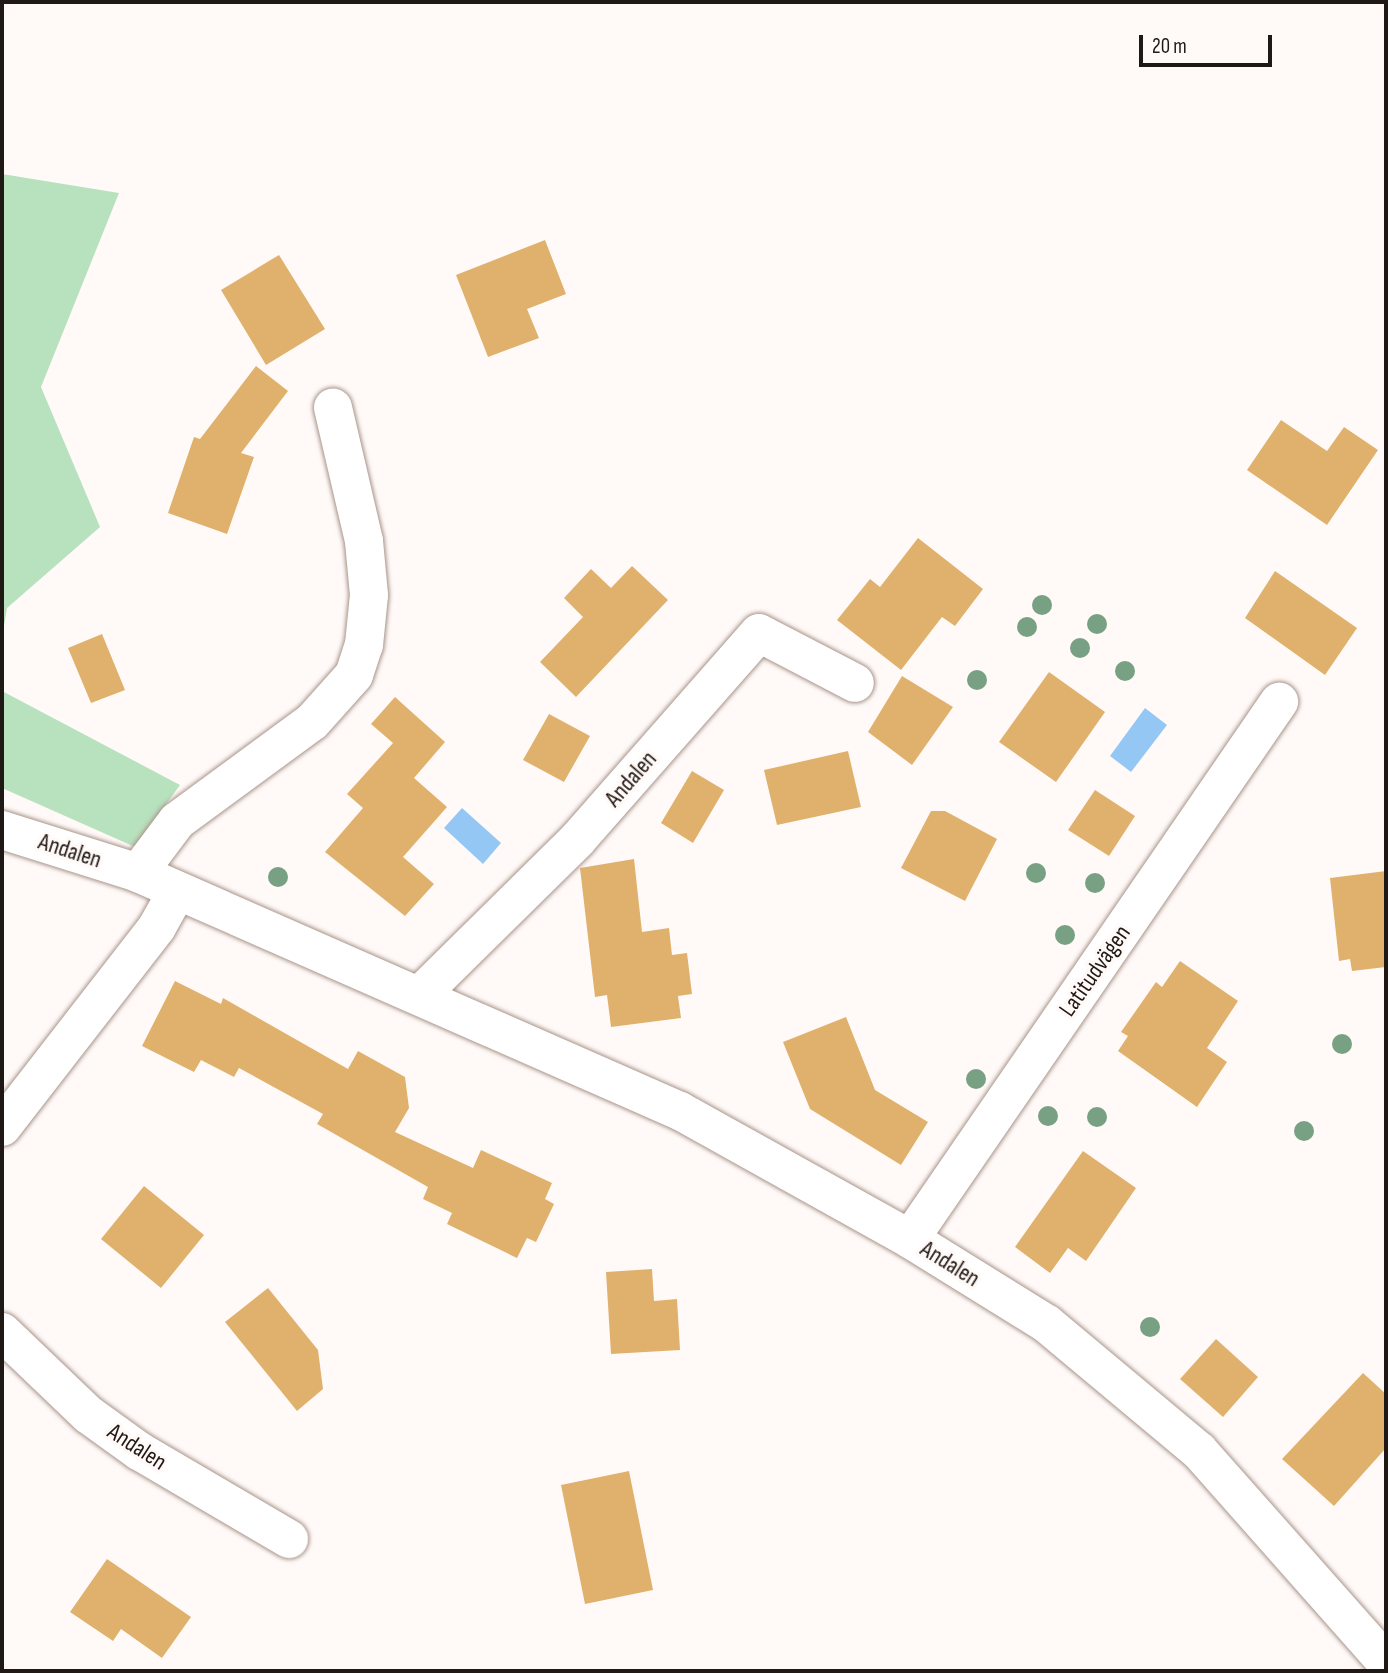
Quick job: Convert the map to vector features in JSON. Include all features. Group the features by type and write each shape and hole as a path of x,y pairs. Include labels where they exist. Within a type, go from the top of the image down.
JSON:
{"street":[{"path":"138,873 177,821 312,722 354,675 364,645 369,594 364,541 333,408"},
{"name":"Andalen","path":"420,995 578,839 759,633 855,683"},
{"name":"Latitudvägen","path":"910,1239 1279,702"},
{"name":"Andalen","path":"2,830 138,873 681,1111 910,1239 1047,1324 1199,1451 1386,1662"},
{"path":"2,1127 157,927 177,891"},
{"name":"Andalen","path":"2,1332 89,1415 139,1451 289,1539"}],"green space":[{"path":"2,174 119,193 41,387 100,527 7,608 2,638"},
{"path":"2,691 180,785 135,847 2,788"}],"water":[{"path":"1145,708 1167,725 1131,772 1110,756"},
{"path":"462,808 501,843 483,864 444,828"}],"building":[{"path":"545,240 566,294 527,309 539,338 488,357 456,275"},
{"path":"279,255 325,329 266,365 221,290"},
{"path":"256,366 288,391 241,453 254,457 227,534 168,513 194,437 200,439"},
{"path":"1281,420 1327,451 1344,427 1378,450 1327,525 1247,470"},
{"path":"918,538 983,589 955,626 942,617 901,670 837,620 870,579 880,587"},
{"path":"632,566 668,600 576,697 540,662 583,617 564,598 591,569 611,588"},
{"path":"1275,571 1357,628 1325,675 1245,618"},
{"path":"102,634 125,690 91,703 68,648"},
{"path":"1049,672 1105,712 1056,782 999,742"},
{"path":"902,676 953,707 912,765 868,732"},
{"path":"395,697 445,742 414,778 447,807 403,857 434,884 405,916 325,852 363,808 347,794 393,743 371,724"},
{"path":"549,714 590,736 564,782 523,760"},
{"path":"848,751 861,807 777,825 764,770"},
{"path":"692,771 724,790 693,843 661,823"},
{"path":"1095,790 1135,816 1109,856 1068,830"},
{"path":"931,811 945,811 997,839 965,901 901,868"},
{"path":"634,859 642,932 669,928 672,955 687,953 692,994 678,996 681,1018 611,1027 607,995 595,997 580,868"},
{"path":"1386,871 1386,967 1352,971 1350,959 1339,961 1330,878"},
{"path":"1180,961 1238,1001 1207,1048 1227,1062 1197,1107 1118,1051 1128,1036 1121,1032 1156,982 1162,987"},
{"path":"175,981 221,1004 223,998 348,1069 358,1051 405,1077 409,1108 395,1132 473,1168 481,1150 552,1183 545,1199 554,1204 536,1242 527,1238 517,1258 447,1224 452,1213 423,1199 428,1187 317,1124 323,1114 239,1068 234,1077 201,1060 194,1072 142,1046"},
{"path":"846,1017 875,1090 928,1122 901,1165 810,1109 783,1042"},
{"path":"1083,1151 1136,1188 1086,1261 1068,1248 1050,1273 1015,1247"},
{"path":"144,1186 204,1235 161,1288 101,1239"},
{"path":"652,1269 654,1301 677,1299 680,1350 611,1354 606,1272"},
{"path":"268,1288 318,1350 323,1389 297,1411 225,1322"},
{"path":"1216,1339 1258,1377 1223,1417 1180,1379"},
{"path":"1363,1373 1386,1394 1386,1448 1334,1506 1282,1459"},
{"path":"629,1471 653,1590 585,1604 561,1485"},
{"path":"107,1559 191,1617 162,1658 121,1629 113,1641 70,1612"}]}
